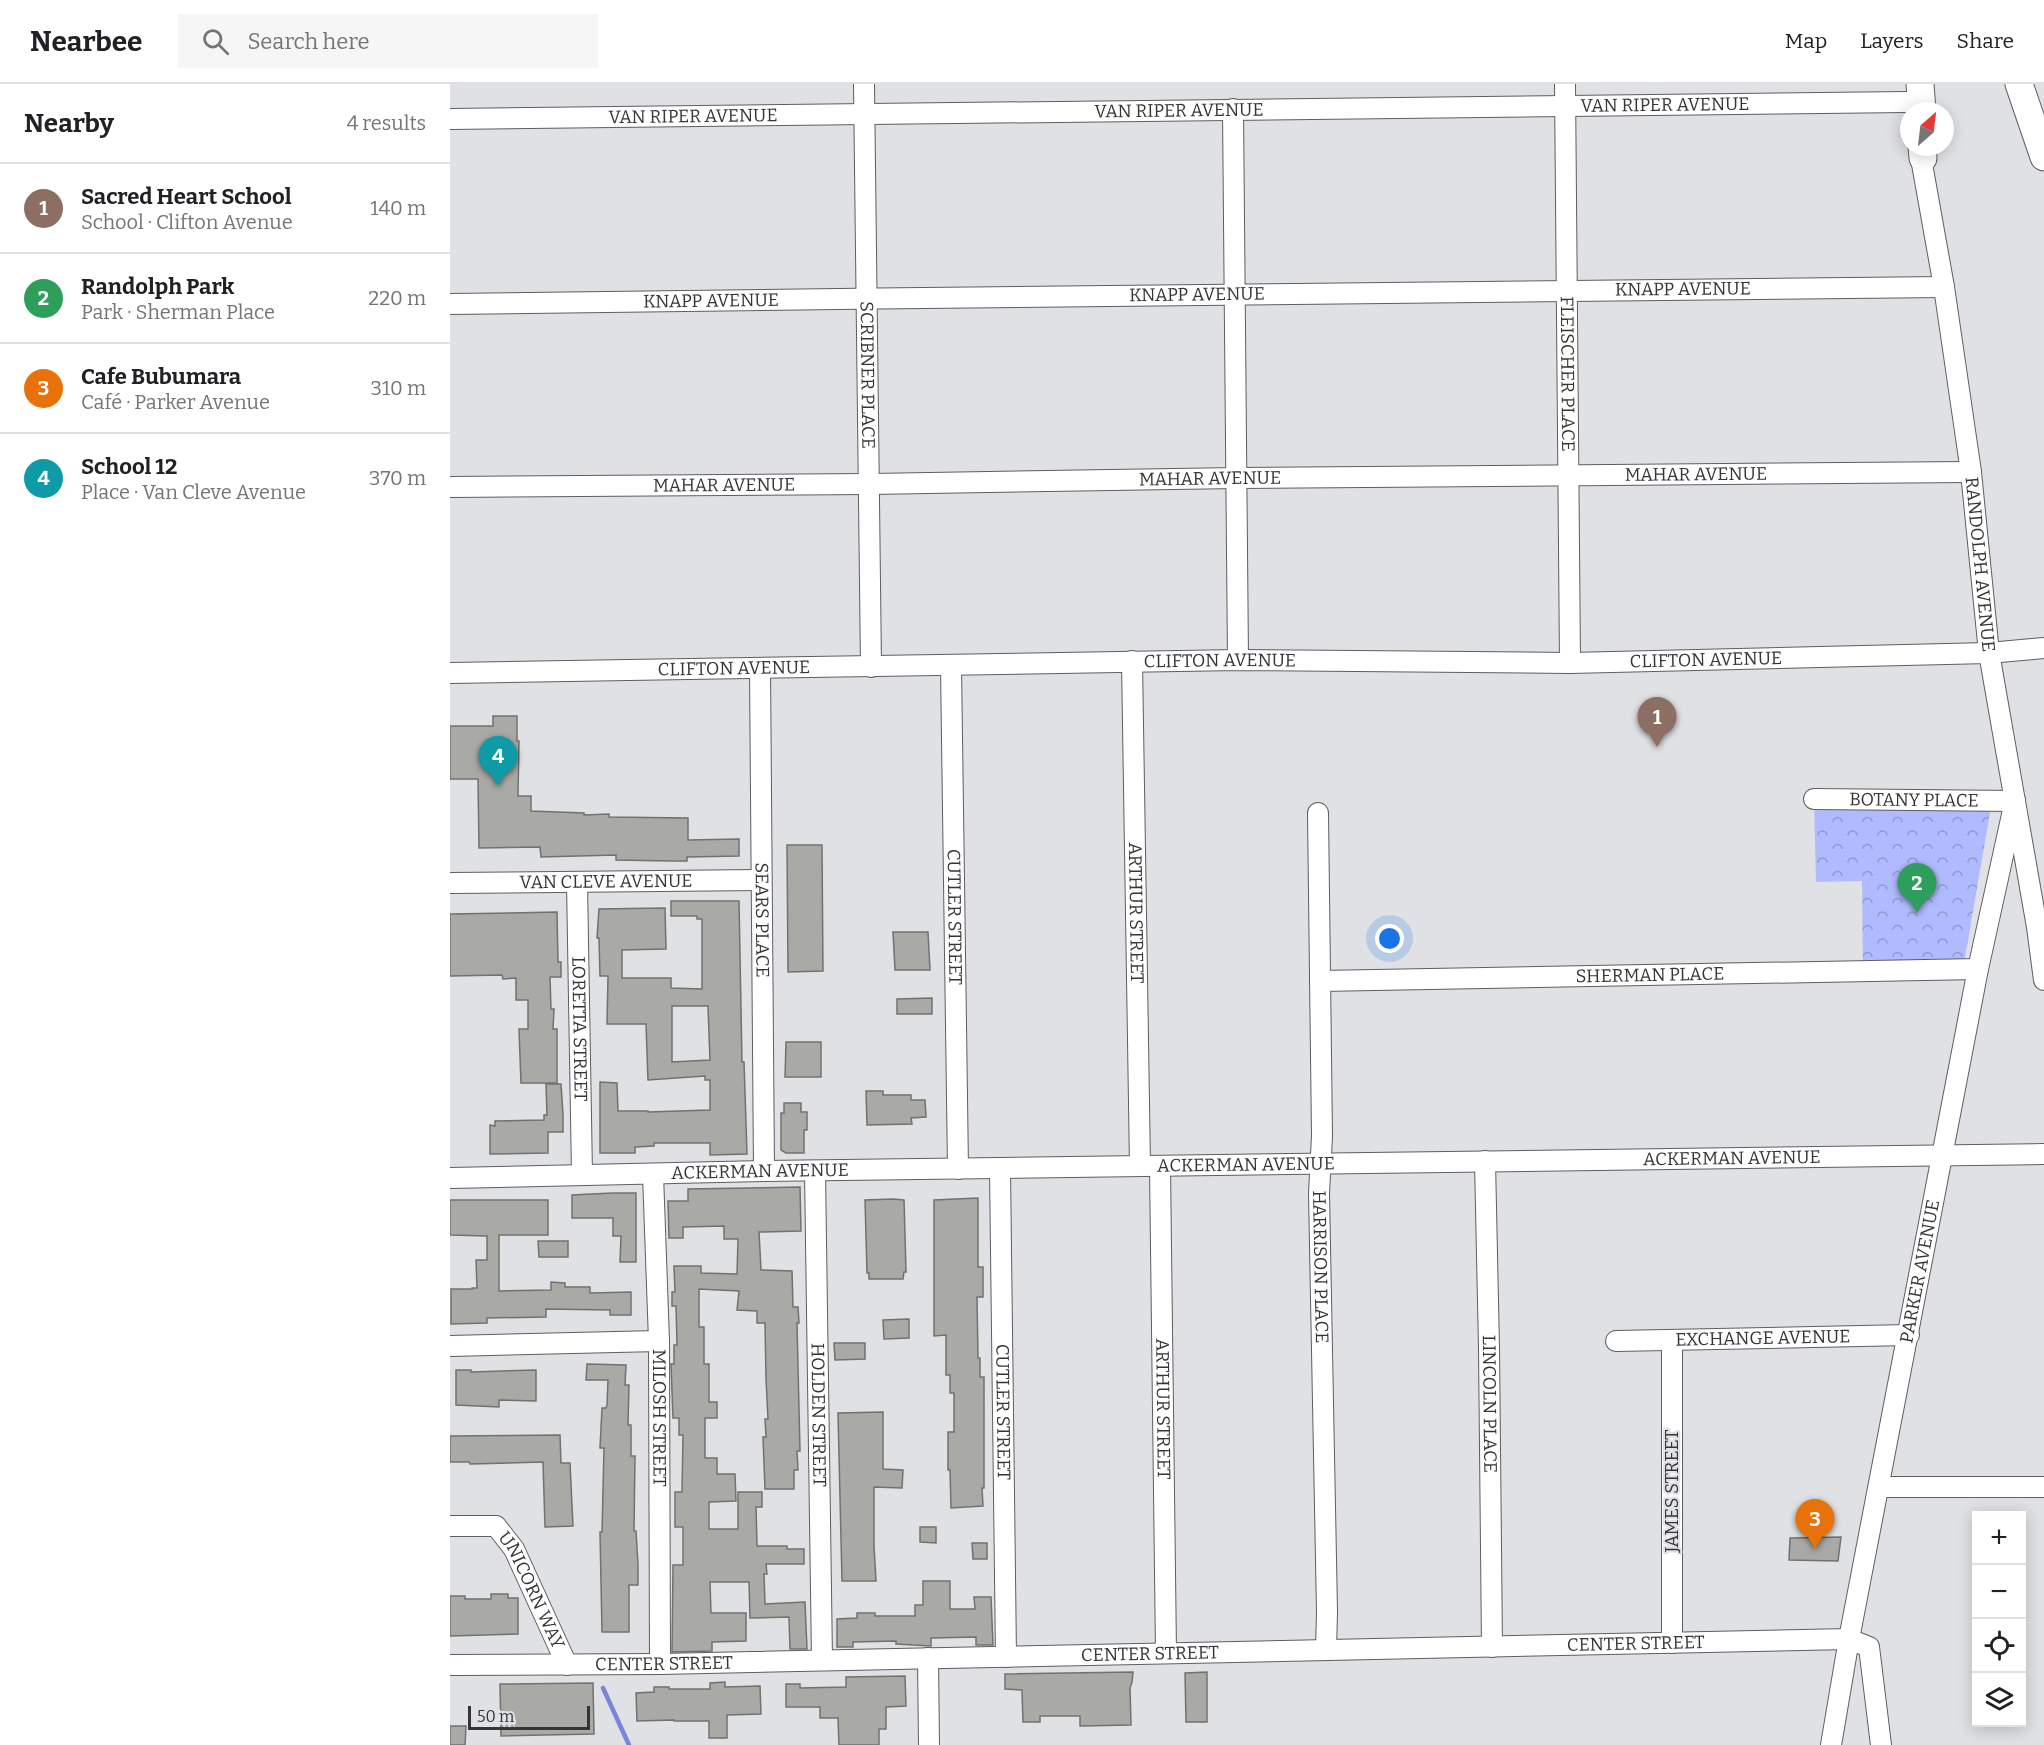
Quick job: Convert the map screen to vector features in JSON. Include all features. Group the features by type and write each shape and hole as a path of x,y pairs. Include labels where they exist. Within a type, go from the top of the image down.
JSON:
{"highway":[{"path":"2019,84 2044,157"}],"street":[{"name":"SCRIBNER PLACE","path":"864,84 871,667"},
{"name":"FLEISCHER PLACE","path":"1564,84 1570,663"},
{"name":"VAN RIPER AVENUE","path":"450,119 1565,107 1912,98"},
{"path":"1233,109 1238,660"},
{"name":"RANDOLPH AVENUE","path":"1922,156 1971,472 1989,654 2044,980"},
{"name":"KNAPP AVENUE","path":"450,304 1567,289 1944,287"},
{"name":"MAHAR AVENUE","path":"450,487 1971,472"},
{"name":"CLIFTON AVENUE","path":"450,673 1238,660 1570,663 1989,654 2044,648"},
{"name":"ARTHUR STREET","path":"1132,661 1166,1653"},
{"name":"CUTLER STREET","path":"951,665 958,1169"},
{"name":"SEARS PLACE","path":"760,668 764,1171"},
{"name":"BOTANY PLACE","path":"1814,799 2015,801"},
{"name":"PARKER AVENUE","path":"1831,1745 1849,1640 1978,969 2015,801"},
{"name":"HARRISON PLACE","path":"1318,813 1322,1136 1319,1193 1328,1612 1326,1650"},
{"name":"VAN CLEVE AVENUE","path":"450,884 761,880"},
{"name":"LORETTA STREET","path":"578,882 582,1175"},
{"name":"SHERMAN PLACE","path":"1320,981 1978,969"},
{"name":"ACKERMAN AVENUE","path":"450,1178 764,1171 2044,1154"},
{"name":"LINCOLN PLACE","path":"1485,1161 1492,1647"},
{"name":"CUTLER STREET","path":"1000,1168 1006,1657"},
{"name":"HOLDEN STREET","path":"815,1171 822,1660"},
{"name":"MILOSH STREET","path":"653,1174 659,1341 660,1664"},
{"name":"EXCHANGE AVENUE","path":"1616,1341 1909,1335"},
{"name":"JAMES STREET","path":"1672,1340 1672,1643"},
{"path":"450,1346 659,1341"},
{"path":"1880,1487 2044,1487"},
{"name":"UNICORN WAY","path":"450,1526 496,1526 514,1549 567,1665"},
{"path":"1849,1640 1869,1647 1881,1745"},
{"name":"CENTER STREET","path":"450,1665 660,1664 1849,1640"},
{"path":"928,1658 929,1745"}],"green space":[{"path":"1814,799 1992,801 1963,969 1863,972 1862,881 1816,882"}],"building":[{"path":"493,716 517,716 518,796 531,796 531,811 584,813 584,815 609,814 609,817 688,818 688,840 739,839 739,856 687,857 687,861 616,860 616,855 541,857 540,847 479,848 478,779 450,779 450,726 493,726"},
{"path":"787,845 822,845 823,971 788,972"},
{"path":"671,901 739,901 742,1062 744,1062 747,1154 710,1155 710,1143 654,1143 654,1146 635,1147 635,1153 600,1153 600,1082 617,1083 618,1111 710,1110 710,1080 705,1080 705,1076 648,1080 646,1024 607,1024 608,976 600,976 599,938 597,938 599,909 665,908 666,949 622,950 622,978 671,978 671,988 702,989 702,919 697,919 697,916 671,916","holes":["672,1006 708,1006 710,1060 672,1062"]},
{"path":"557,912 558,962 561,962 561,977 550,977 551,1009 554,1009 553,1029 557,1029 557,1083 521,1083 519,1029 528,1029 528,1000 516,1000 516,978 503,979 502,975 450,976 450,914"},
{"path":"893,932 928,932 930,970 895,970"},
{"path":"932,998 932,1014 897,1014 897,999"},
{"path":"786,1042 821,1042 821,1077 785,1077"},
{"path":"546,1084 561,1084 563,1115 563,1132 548,1132 548,1153 490,1154 490,1125 495,1126 495,1121 544,1120 544,1115 547,1115"},
{"path":"866,1091 883,1091 883,1095 911,1095 911,1100 925,1100 926,1117 911,1118 912,1124 867,1125"},
{"path":"784,1103 801,1103 801,1112 807,1112 804,1153 786,1153 781,1150 781,1113 784,1113"},
{"path":"800,1187 801,1231 759,1232 761,1270 792,1271 793,1307 798,1307 800,1451 797,1451 798,1470 794,1470 794,1489 765,1489 763,1437 766,1437 765,1419 768,1419 765,1323 757,1323 757,1311 737,1310 739,1291 699,1289 699,1327 704,1327 704,1364 709,1364 709,1402 717,1402 717,1418 705,1418 705,1458 717,1458 717,1474 735,1474 736,1501 709,1502 709,1529 738,1529 738,1492 762,1492 762,1507 756,1507 757,1546 787,1546 787,1549 804,1549 804,1564 766,1564 765,1604 805,1602 807,1649 790,1649 789,1617 750,1618 749,1582 710,1582 711,1613 746,1613 746,1641 712,1642 712,1651 672,1652 673,1565 683,1565 683,1527 675,1527 675,1492 682,1492 683,1435 679,1435 679,1418 673,1418 671,1364 674,1364 674,1345 677,1345 676,1306 672,1306 672,1292 675,1292 674,1266 701,1266 701,1273 737,1274 738,1239 724,1239 724,1226 683,1227 683,1238 669,1238 668,1201 688,1201 688,1189"},
{"path":"636,1193 636,1262 620,1262 621,1236 613,1236 613,1218 572,1218 572,1195"},
{"path":"978,1198 978,1267 983,1267 983,1297 977,1297 978,1358 980,1358 980,1377 984,1377 983,1506 951,1508 948,1432 954,1432 954,1393 950,1393 950,1375 946,1375 946,1335 934,1336 934,1200"},
{"path":"450,1200 548,1200 548,1235 499,1235 499,1291 551,1290 551,1282 565,1283 565,1287 590,1287 590,1293 631,1292 631,1315 610,1315 610,1310 546,1309 546,1317 487,1318 487,1323 451,1324 451,1289 477,1288 476,1260 487,1260 487,1236 450,1235"},
{"path":"865,1200 904,1200 906,1272 904,1272 903,1279 869,1279"},
{"path":"538,1241 568,1241 568,1257 539,1257"},
{"path":"909,1319 909,1338 884,1339 883,1320"},
{"path":"834,1343 865,1343 865,1359 835,1360"},
{"path":"587,1364 626,1365 625,1385 629,1385 628,1425 631,1425 631,1456 635,1456 634,1531 636,1531 638,1565 638,1585 629,1585 629,1632 602,1632 600,1532 602,1532 604,1448 600,1448 602,1408 606,1408 607,1405 608,1380 586,1380"},
{"path":"456,1370 471,1370 471,1372 536,1370 536,1401 499,1400 499,1407 456,1405"},
{"path":"883,1412 883,1469 903,1470 902,1488 874,1487 876,1581 842,1581 838,1413"},
{"path":"560,1435 561,1463 570,1463 573,1526 545,1527 543,1462 470,1464 469,1462 450,1462 450,1436"},
{"path":"920,1527 936,1527 936,1543 920,1542"},
{"path":"1841,1537 1838,1561 1789,1560 1790,1538"},
{"path":"972,1543 987,1543 987,1559 973,1559"},
{"path":"923,1581 950,1581 950,1609 975,1609 974,1597 991,1597 993,1645 976,1645 976,1637 931,1638 931,1646 896,1644 896,1641 853,1642 853,1647 837,1647 837,1619 857,1618 857,1613 875,1613 875,1616 915,1616 915,1605 923,1605"},
{"path":"491,1594 508,1594 508,1598 518,1598 518,1634 450,1636 450,1596 465,1596 465,1599 491,1599"},
{"path":"1133,1672 1130,1688 1131,1725 1080,1726 1080,1716 1040,1716 1040,1722 1023,1722 1022,1690 1005,1689 1005,1674"},
{"path":"1207,1672 1207,1722 1186,1722 1185,1673"},
{"path":"905,1676 906,1706 886,1707 886,1729 879,1729 879,1745 839,1745 838,1718 820,1718 820,1707 786,1707 786,1684 800,1684 800,1688 846,1687 846,1677"},
{"path":"725,1682 725,1687 760,1686 761,1714 727,1715 727,1738 709,1738 709,1721 637,1721 636,1693 654,1692 654,1687 710,1689 710,1683"},
{"path":"593,1683 594,1734 501,1736 500,1684"},
{"path":"450,1726 466,1726 465,1745 450,1745"}],"waterway":[{"path":"603,1688 629,1745"}],"place":[{"name":"Sacred Heart School","path":"1657,747"},
{"name":"School 12","path":"498,786"},
{"name":"Randolph Park","path":"1917,913"},
{"name":"Cafe Bubumara","path":"1815,1549"}]}
